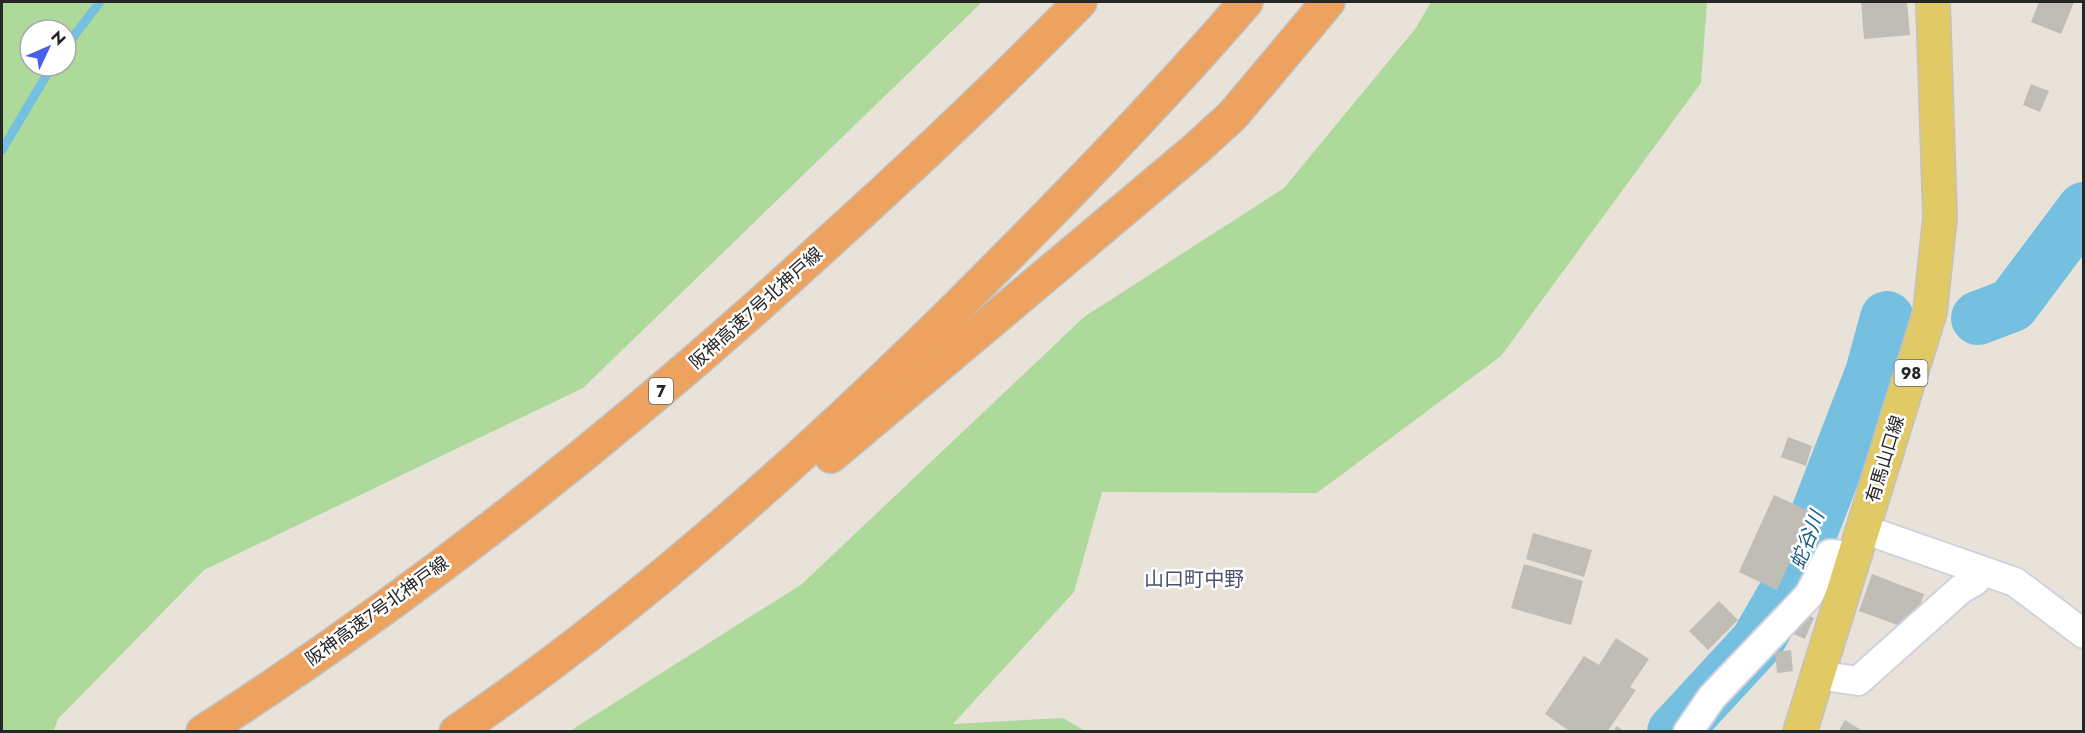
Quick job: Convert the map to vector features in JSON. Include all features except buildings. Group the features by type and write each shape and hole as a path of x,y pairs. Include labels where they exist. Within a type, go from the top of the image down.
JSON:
{"highway":[{"name":"阪神高速7号北神戸線","path":"203,732 278,683 398,598 623,424 740,324 856,218 1080,2"},
{"path":"539,674 784,471 908,356 1051,214 1165,95 1246,2"},
{"path":"456,732 660,594 774,505 1182,161 1233,115 1328,2"}],"main road":[{"name":"有馬山口線","path":"1800,732 1930,312 1940,218 1933,2"}],"street":[{"path":"1688,732 1712,697 1809,595 1830,554 1859,542 1982,571 2015,582 2084,634"},
{"path":"1817,675 1858,681 1961,589 1975,581 1982,571"}],"green space":[{"path":"2,2 982,2 583,388 204,570 58,719 53,732 2,731"},
{"path":"1431,2 1707,2 1701,83 1501,356 1317,493 1102,492 1074,592 953,724 1063,718 1085,731 570,731 802,584 1084,317 1284,188 1416,28"}],"waterway":[{"path":"78,30 100,2"},
{"path":"2,150 45,78"},
{"name":"蛇谷川","path":"1978,318 2012,305 2084,209"},
{"name":"蛇谷川","path":"1674,732 1757,642 1790,585 1872,373 1887,318"}],"district":[{"name":"山口町中野","path":"1194,579"}]}
